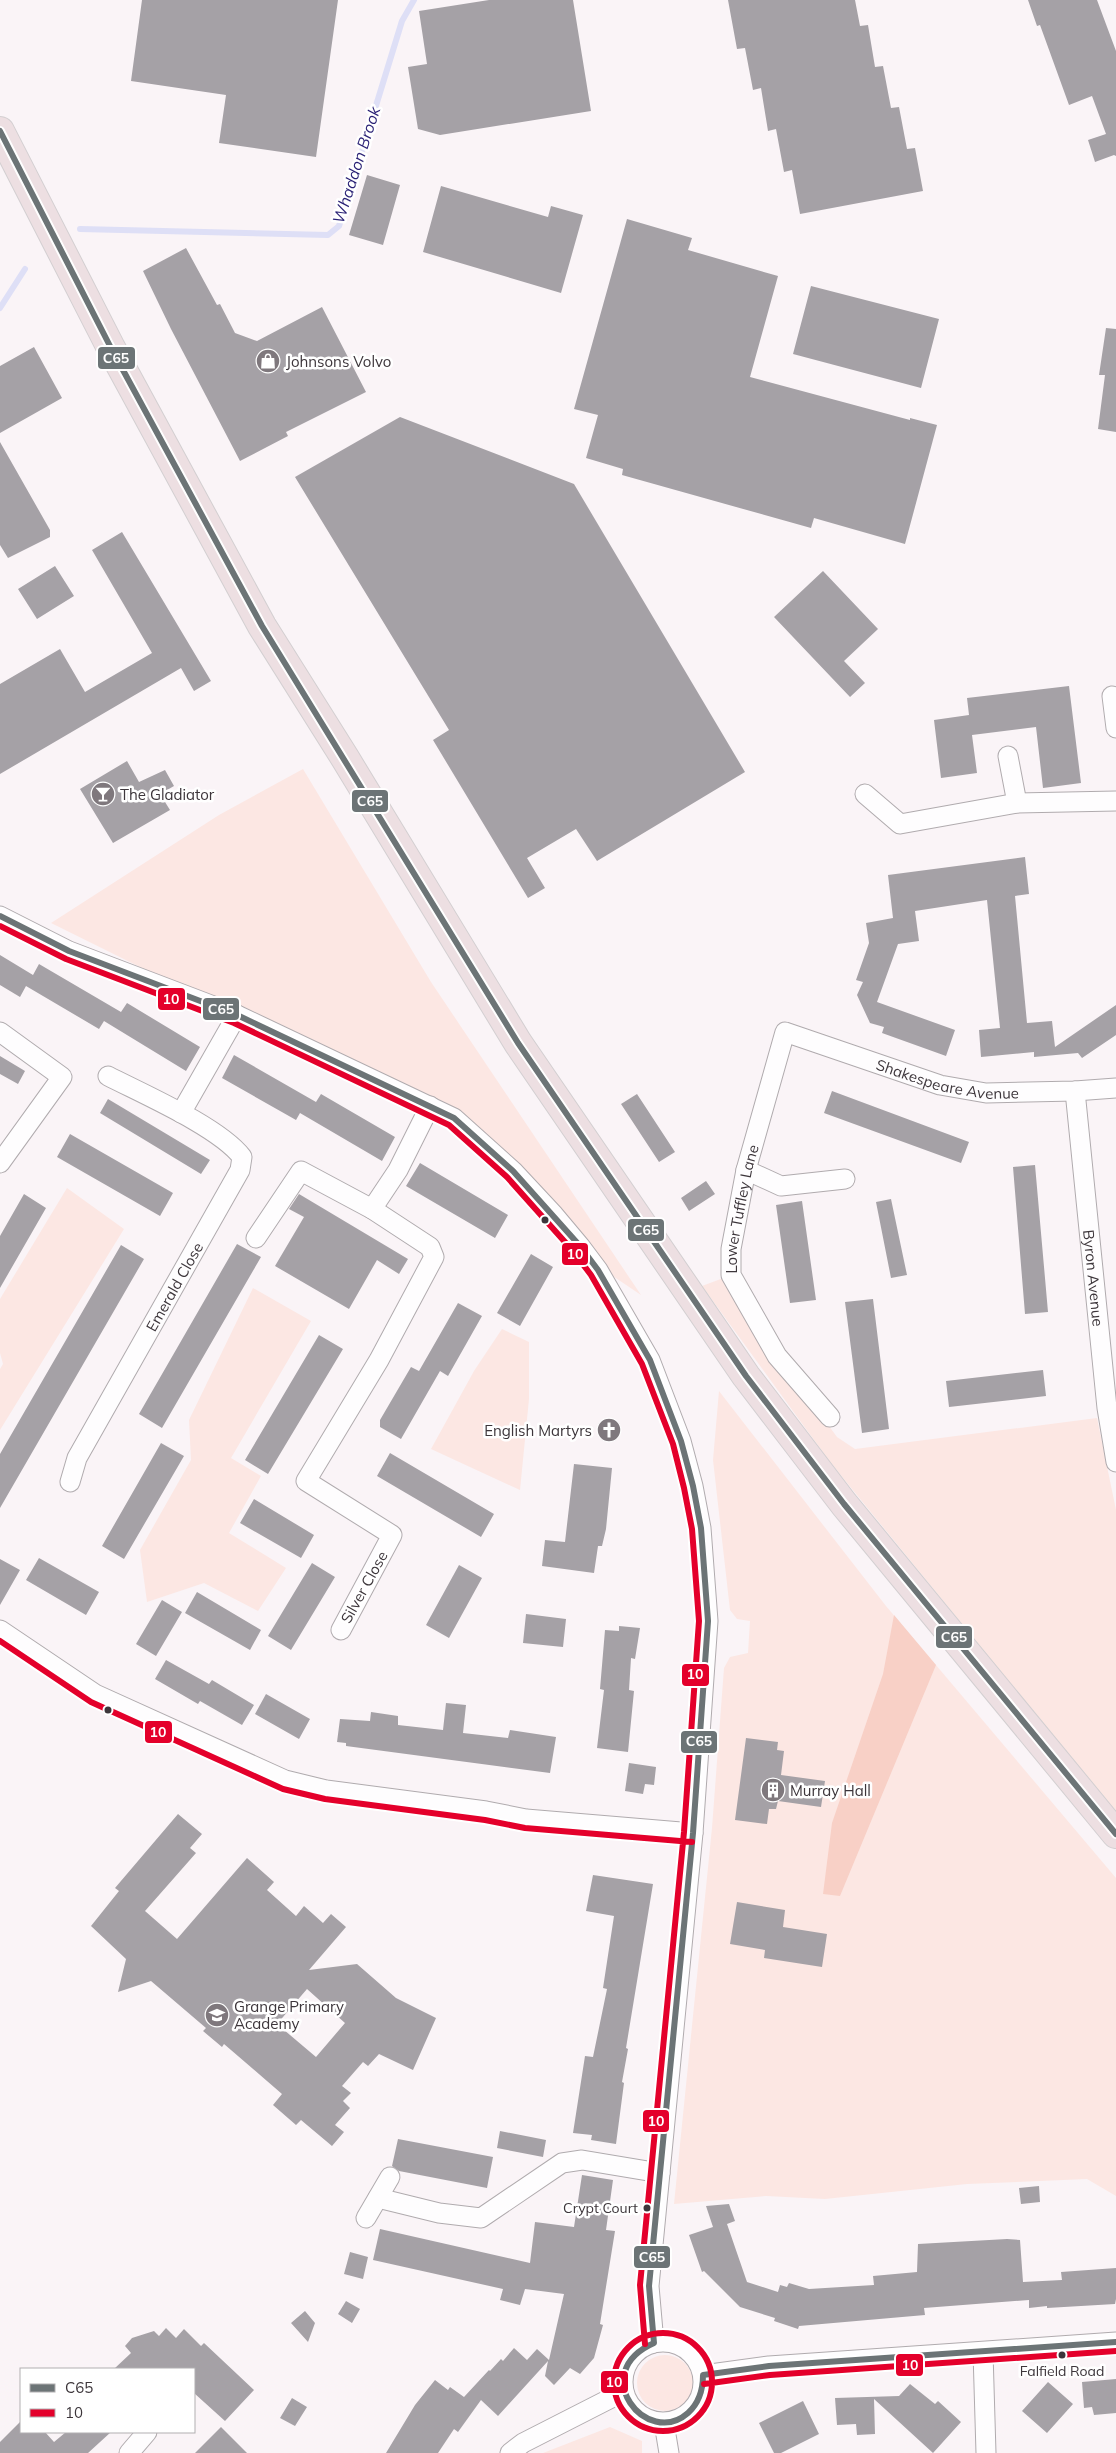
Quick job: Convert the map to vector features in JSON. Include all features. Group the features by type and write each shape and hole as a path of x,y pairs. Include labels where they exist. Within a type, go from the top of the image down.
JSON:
{"highway":[{"path":"0,131 111,348 262,626 345,758 518,1043 746,1376 851,1512 1116,1834"}],"street":[{"path":"1112,696 1116,728"},
{"path":"1008,756 1017,804"},
{"path":"864,794 900,824 1017,804 1116,801"},
{"path":"2,921 69,951 237,1015 454,1118 513,1171 554,1214 592,1262 630,1322 650,1360 682,1441 700,1528 708,1621 693,1833 649,2286 654,2343"},
{"path":"181,1114 237,1015"},
{"path":"0,1032 62,1077 0,1163"},
{"name":"Shakespeare Avenue","path":"785,1032 940,1084 986,1093 1116,1088"},
{"name":"Lower Tuffley Lane","path":"785,1032 746,1170 731,1250 732,1275 778,1356 830,1417"},
{"name":"Emerald Close","path":"70,1482 82,1450 240,1170 242,1157 234,1147 181,1114 108,1076"},
{"name":"Byron Avenue","path":"1075,1091 1107,1408 1116,1462"},
{"path":"372,1208 398,1170 430,1106"},
{"path":"746,1170 781,1186 845,1179"},
{"name":"Silver Close","path":"256,1238 301,1171 372,1208 430,1247 434,1257 379,1360 306,1481 392,1535 340,1630"},
{"path":"0,1630 95,1694 285,1780 326,1790 526,1819 693,1833"},
{"path":"378,2198 439,2213 481,2218 531,2186 562,2163 582,2160 660,2173"},
{"path":"366,2218 390,2177"},
{"path":"671,2342 687,2350 697,2361 703,2375 702,2393 693,2410 680,2419 664,2423 648,2420 639,2415 632,2408 623,2392 623,2373 631,2357 641,2348 654,2343 671,2342"},
{"path":"703,2375 768,2366 1116,2342"},
{"path":"983,2352 986,2453"},
{"path":"510,2453 524,2443 623,2392"},
{"path":"664,2423 669,2453"},
{"path":"129,2453 146,2433"}],"shaded area":[{"path":"303,769 431,982 641,1295 592,1262 454,1118 237,1015 51,923 219,815"},
{"path":"67,1188 124,1229 0,1430 0,1369 3,1364 0,1353 0,1299"},
{"path":"726,1277 732,1293 837,1437 855,1449 1097,1418 1116,1510 1116,1813 830,1462 702,1286"},
{"path":"253,1288 311,1321 231,1458 261,1476 229,1533 286,1568 258,1611 204,1583 147,1602 140,1550 191,1460 189,1420"},
{"path":"502,1329 529,1342 529,1399 520,1490 431,1449 474,1371"},
{"path":"719,1391 886,1606 1116,1878 1116,2196 1087,2179 967,2184 825,2199 766,2196 674,2204 712,1828 724,1668 730,1657 748,1653 750,1621 737,1619 730,1610 713,1460"},
{"path":"894,1615 936,1665 840,1896 823,1894 832,1823 883,1674"},
{"path":"665,2355 676,2357 685,2363 691,2372 693,2383 691,2394 685,2403 676,2409 665,2411 654,2409 645,2403 639,2394 637,2383 639,2372 645,2363 654,2357"},
{"path":"610,2427 642,2441 642,2453 543,2453"}],"building":[{"path":"142,0 338,0 316,157 219,143 226,95 131,81"},
{"path":"489,0 573,0 591,111 440,135 418,129 408,67 427,64 419,11"},
{"path":"728,0 855,0 860,26 868,25 875,67 883,66 891,108 899,107 907,149 915,148 923,191 800,214 792,170 784,172 776,129 768,131 761,88 753,90 745,48 737,49"},
{"path":"1028,0 1097,0 1116,51 1116,156 1114,155 1095,162 1088,140 1106,134 1092,96 1069,105 1040,25 1037,26"},
{"path":"367,175 400,185 383,245 349,235"},
{"path":"441,186 548,217 551,206 583,215 561,293 423,252"},
{"path":"627,219 692,238 688,250 778,276 750,377 910,420 910,418 937,425 905,544 814,518 811,528 622,475 623,469 586,458 598,415 574,409"},
{"name":"Johnsons Volvo","path":"186,248 217,305 220,304 235,333 257,341 322,307 366,392 286,432 288,436 240,461 143,271"},
{"path":"811,286 939,319 921,388 793,354"},
{"path":"1106,328 1116,329 1116,432 1098,429 1105,375 1099,375"},
{"path":"34,347 62,398 0,433 0,366"},
{"path":"400,417 574,484 745,772 597,861 576,829 527,858 545,888 528,898 433,740 449,730 295,477"},
{"path":"0,442 50,530 50,537 8,558 0,545"},
{"path":"122,532 211,681 194,691 181,668 0,774 0,684 60,649 85,692 152,653 92,550"},
{"path":"55,566 74,596 37,619 18,589"},
{"path":"823,571 878,629 844,661 865,683 850,697 774,617"},
{"path":"1069,686 1081,783 1043,788 1036,727 972,735 977,773 941,778 934,720 969,715 967,698"},
{"path":"127,761 139,782 165,770 174,786 160,794 170,810 113,843 80,789"},
{"path":"1025,857 1029,894 1015,896 1027,1023 1052,1021 1055,1047 1116,1005 1116,1035 1082,1058 1078,1053 1034,1057 1034,1052 981,1057 979,1030 1000,1028 987,900 915,911 919,941 898,944 877,1002 955,1030 946,1056 882,1033 884,1027 870,1023 857,995 863,982 856,980 869,943 866,923 893,918 888,875"},
{"path":"0,955 33,975 39,964 121,1012 127,1003 200,1047 186,1071 104,1021 99,1029 26,986 20,997 0,985"},
{"path":"234,1055 316,1102 321,1094 395,1137 382,1161 300,1113 296,1120 222,1078"},
{"path":"0,1056 25,1071 18,1084 0,1074"},
{"path":"832,1091 969,1142 961,1163 824,1113"},
{"path":"637,1094 675,1152 659,1162 621,1104"},
{"path":"108,1099 210,1160 201,1174 100,1113"},
{"path":"70,1134 173,1193 160,1216 57,1157"},
{"path":"420,1163 508,1215 495,1238 406,1186"},
{"path":"1035,1165 1048,1312 1025,1314 1013,1167"},
{"path":"706,1181 715,1194 689,1211 681,1198"},
{"path":"24,1194 46,1208 0,1288 0,1236"},
{"path":"299,1194 408,1259 399,1274 377,1260 349,1309 275,1266 304,1217 289,1209"},
{"path":"891,1199 907,1275 891,1278 876,1202"},
{"path":"802,1201 816,1300 790,1303 776,1205"},
{"path":"237,1244 261,1257 162,1428 139,1414"},
{"path":"121,1245 144,1259 0,1508 0,1454"},
{"path":"531,1254 553,1267 520,1326 497,1313"},
{"path":"873,1299 889,1429 862,1433 845,1302"},
{"path":"458,1303 482,1316 448,1376 440,1371 401,1439 380,1427 380,1420 411,1367 419,1371"},
{"path":"319,1335 343,1349 268,1474 245,1460"},
{"path":"1043,1370 1046,1396 949,1407 946,1381"},
{"path":"161,1443 184,1456 124,1559 102,1546"},
{"path":"390,1453 494,1514 481,1537 377,1476"},
{"path":"574,1464 612,1468 606,1529 602,1546 598,1546 594,1573 542,1566 545,1540 565,1542"},
{"path":"254,1499 314,1535 301,1558 240,1523"},
{"path":"39,1558 99,1592 86,1615 26,1580"},
{"path":"0,1559 20,1570 0,1605"},
{"path":"312,1563 335,1577 291,1650 268,1636"},
{"path":"459,1565 482,1578 449,1638 426,1625"},
{"path":"197,1592 261,1630 250,1650 185,1613"},
{"path":"162,1600 182,1612 156,1656 136,1644"},
{"path":"526,1614 566,1619 563,1647 523,1643"},
{"path":"619,1626 640,1628 635,1659 631,1658 629,1690 634,1691 628,1752 597,1748 604,1690 600,1689 605,1630 619,1631"},
{"path":"166,1660 209,1684 212,1680 254,1705 242,1725 200,1701 198,1704 155,1679"},
{"path":"266,1694 310,1719 299,1739 255,1714"},
{"path":"446,1703 466,1705 463,1733 508,1738 510,1730 556,1737 550,1773 346,1746 346,1743 337,1742 340,1719 370,1721 371,1712 398,1716 398,1725 443,1730"},
{"name":"Murray Hall","path":"746,1738 778,1742 777,1750 784,1751 781,1775 825,1781 821,1807 778,1801 776,1809 769,1809 767,1824 735,1820"},
{"path":"629,1763 656,1767 654,1785 645,1784 643,1794 625,1791"},
{"path":"178,1814 202,1834 190,1848 196,1853 145,1911 177,1939 247,1858 274,1882 267,1890 296,1916 304,1906 323,1923 331,1914 346,1927 309,1970 357,1964 396,1998 436,2018 413,2070 379,2054 368,2066 363,2062 342,2086 351,2093 343,2101 350,2108 335,2125 344,2132 332,2146 301,2120 296,2125 273,2105 282,2094 224,2044 222,2047 203,2031 206,2028 151,1981 118,1992 126,1959 91,1926 119,1891 115,1888","holes":["307,1989 345,2023 316,2057 277,2024"]},
{"path":"593,1875 653,1884 626,2048 628,2049 622,2082 624,2083 616,2144 591,2140 592,2135 573,2133 585,2056 593,2057 607,1989 603,1988 614,1916 586,1911"},
{"path":"737,1902 785,1910 783,1927 827,1934 822,1967 764,1958 765,1950 730,1944"},
{"path":"500,2131 546,2140 543,2157 497,2148"},
{"path":"398,2139 493,2157 487,2188 399,2171 392,2166"},
{"path":"582,2175 613,2180 606,2230 615,2231 600,2324 603,2325 594,2358 580,2374 570,2368 554,2385 545,2376 548,2361 498,2416 481,2400 458,2432 454,2429 438,2453 386,2453 415,2405 435,2380 448,2390 450,2387 464,2397 489,2370 501,2359 503,2361 514,2348 527,2360 537,2349 549,2360 564,2294 525,2289 520,2305 500,2300 503,2289 373,2260 380,2229 530,2263 535,2222 574,2227"},
{"path":"1039,2186 1040,2202 1021,2204 1019,2188"},
{"path":"729,2204 735,2221 727,2224 747,2282 778,2292 780,2285 787,2287 789,2283 809,2289 874,2285 873,2276 917,2272 918,2244 1007,2239 1020,2240 1023,2282 1062,2280 1061,2272 1116,2268 1115,2304 1029,2308 1029,2300 924,2308 925,2315 799,2326 798,2329 774,2321 775,2318 740,2307 704,2271 702,2272 689,2235 713,2227 706,2206"},
{"path":"350,2252 368,2257 363,2279 344,2274"},
{"path":"346,2301 360,2309 352,2323 338,2314"},
{"path":"305,2311 315,2323 308,2342 291,2323"},
{"path":"166,2328 176,2338 184,2329 201,2346 204,2343 254,2390 225,2421 195,2394 195,2368 115,2368 131,2353 125,2346 132,2338 154,2331 159,2336"},
{"path":"1116,2379 1116,2413 1094,2415 1092,2407 1084,2408 1082,2382"},
{"path":"1048,2382 1073,2404 1047,2433 1022,2411"},
{"path":"910,2384 935,2404 938,2401 961,2422 933,2453 874,2399 875,2434 857,2435 856,2424 837,2425 835,2398 899,2396"},
{"path":"292,2398 307,2407 295,2426 280,2418"},
{"path":"803,2401 819,2434 781,2453 774,2453 759,2423"},
{"path":"20,2422 20,2433 46,2433 54,2442 65,2433 110,2433 88,2453 0,2453 0,2442"},
{"path":"221,2427 247,2453 195,2453"}],"waterway":[{"name":"Whaddon Brook","path":"80,229 328,235 339,226 402,21 414,0"},
{"name":"Whaddon Brook","path":"0,308 25,269"}],"transit line":[{"name":"C65","path":"0,131 111,348 262,626 518,1043 746,1376 844,1504 1116,1834"},
{"name":"C65","path":"0,916 69,951 237,1015 454,1118 513,1171 580,1246 598,1270 650,1360 681,1441 693,1486 701,1528 708,1621 693,1833 649,2286 654,2343 634,2356 625,2372 624,2388 630,2403 641,2415 656,2421 672,2422 688,2413 698,2401 703,2375 769,2366 1116,2342"},
{"name":"10","path":"0,926 66,959 234,1023 449,1125 507,1177 573,1251 591,1275 642,1364 673,1444 684,1488 692,1529 699,1621 684,1832 640,2285 645,2344"},
{"name":"10","path":"0,1641 91,1702 283,1789 325,1799 485,1820 525,1828 692,1842"},
{"name":"10","path":"663,2333 682,2337 698,2347 708,2363 712,2382 708,2401 698,2417 682,2427 663,2431 644,2427 628,2417 618,2401 614,2382 618,2363 628,2347 644,2337 663,2333"},
{"name":"10","path":"704,2384 770,2375 1116,2351"}],"place":[{"name":"Johnsons Volvo","path":"268,361"},
{"name":"The Gladiator","path":"103,794"},
{"name":"English Martyrs","path":"609,1430"},
{"name":"Murray Hall","path":"773,1790"},
{"name":"Grange Primary Academy","path":"217,2015"},
{"name":"Crypt Court","path":"647,2208"},
{"name":"Falfield Road","path":"1062,2355"}]}
